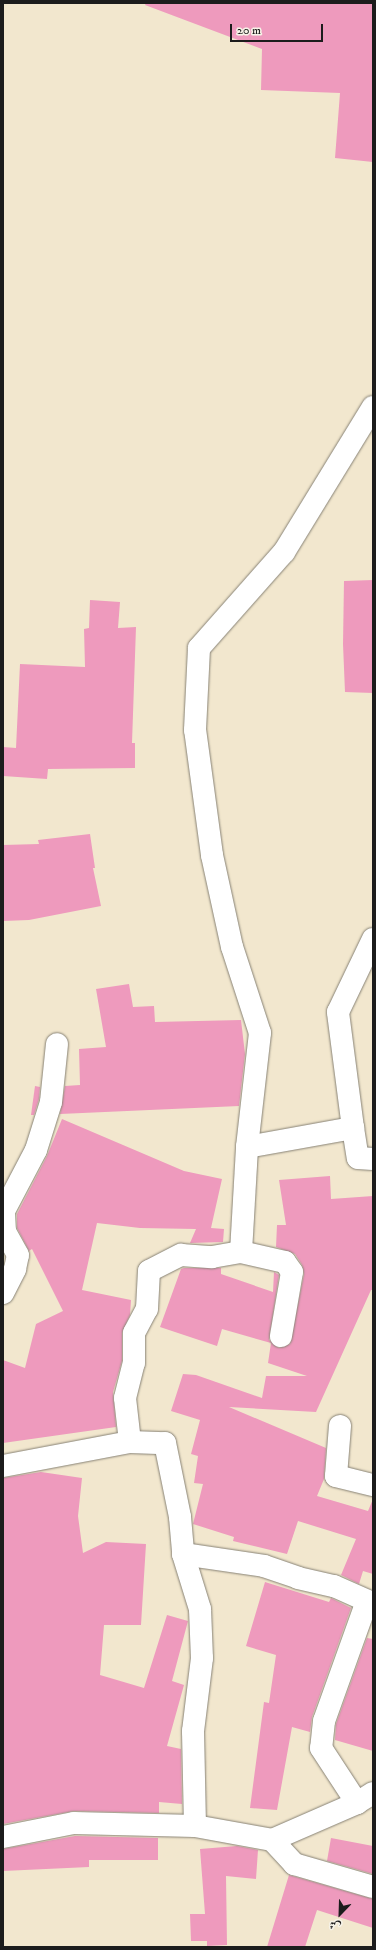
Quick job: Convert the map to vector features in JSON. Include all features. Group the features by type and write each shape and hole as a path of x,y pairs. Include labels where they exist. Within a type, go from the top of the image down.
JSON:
{"street":[{"path":"241,1252 247,1147 260,1033 232,947 212,855 196,730 199,648 284,552 373,407"},
{"path":"373,939 338,1012 358,1158 373,1159"},
{"path":"3,1294 15,1269 18,1254 5,1232 4,1211 36,1150 51,1102 57,1044"},
{"path":"247,1147 353,1128"},
{"path":"130,1442 125,1398 134,1363 134,1333 147,1309 149,1271 181,1255 212,1257 241,1252 286,1262 292,1272 281,1336"},
{"path":"340,1426 336,1476 373,1484"},
{"path":"3,1466 130,1442 165,1443 180,1517 183,1554 200,1609 202,1658 192,1731 194,1826"},
{"path":"3,1837 74,1823 194,1826 272,1840 365,1798 321,1748 324,1721 367,1601 334,1586 264,1566 183,1554"},
{"path":"272,1840 294,1864 373,1887"}],"building":[{"path":"146,3 373,3 373,162 335,158 340,93 261,90 262,49 145,5"},
{"path":"373,580 373,693 345,692 343,644 344,581"},
{"path":"90,600 120,602 118,628 136,627 132,743 135,743 135,768 48,769 47,779 3,776 3,747 16,748 20,664 85,667 84,629 89,628"},
{"path":"90,834 95,868 93,868 101,906 29,920 3,921 3,845 39,844 38,840"},
{"path":"129,984 133,1007 154,1006 155,1022 241,1020 245,1054 239,1106 60,1114 65,1086 80,1085 79,1049 106,1047 96,989"},
{"path":"35,1086 40,1087 39,1099 34,1115 31,1115"},
{"path":"62,1119 184,1171 222,1179 211,1228 224,1229 223,1242 190,1243 196,1229 140,1228 97,1223 82,1290 131,1300 130,1315 122,1333 122,1361 113,1392 116,1427 3,1443 3,1360 25,1368 36,1324 63,1311 32,1249 29,1251 17,1228 17,1214 47,1156"},
{"path":"330,1176 331,1199 373,1196 373,1290 371,1290 316,1412 229,1407 326,1448 324,1479 317,1496 368,1511 373,1499 373,1574 363,1571 359,1584 341,1575 356,1539 298,1521 287,1554 233,1541 234,1537 193,1524 203,1484 194,1483 198,1456 191,1454 200,1420 171,1411 183,1374 196,1375 262,1398 266,1376 307,1376 268,1363 271,1343 222,1329 217,1346 160,1327 181,1269 221,1268 221,1274 273,1292 274,1272 279,1275 269,1340 279,1348 290,1344 304,1274 302,1265 295,1254 276,1247 277,1225 286,1225 279,1180"},
{"path":"41,1472 82,1478 78,1516 83,1553 106,1542 146,1544 141,1625 104,1625 100,1675 144,1688 167,1615 188,1621 172,1681 184,1685 167,1746 181,1749 182,1804 159,1802 159,1813 74,1811 3,1824 3,1478"},
{"path":"265,1582 329,1602 331,1598 351,1608 312,1717 310,1732 292,1727 277,1810 250,1808 264,1702 269,1703 276,1655 246,1646"},
{"path":"367,1638 373,1639 373,1751 335,1740 336,1724"},
{"path":"75,1836 158,1838 158,1860 89,1860 89,1867 3,1871 3,1849"},
{"path":"331,1838 373,1846 373,1874 327,1861"},
{"path":"237,1846 258,1850 256,1879 226,1876 227,1945 207,1946 207,1941 191,1941 190,1914 205,1914 200,1849"},
{"path":"289,1875 373,1899 373,1928 317,1910 305,1947 267,1947"}]}
